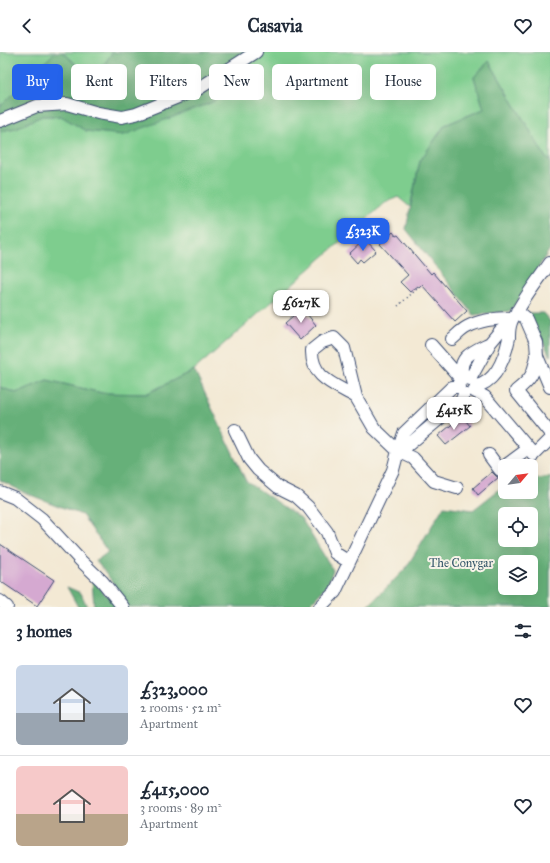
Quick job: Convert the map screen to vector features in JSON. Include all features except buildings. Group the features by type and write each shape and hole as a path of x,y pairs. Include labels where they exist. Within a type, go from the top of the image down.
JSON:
{"street":[{"path":"0,121 37,106 67,104 98,113 122,117 136,114 198,89 256,52"},
{"path":"467,385 461,365 464,360 474,350 490,343 513,319 547,268"},
{"path":"452,339 466,328 478,323 504,318 526,319 536,342 537,356 533,373 529,380 516,391 550,433"},
{"path":"320,607 335,592 393,470 404,433 452,387 486,383 493,376 502,363 513,319"},
{"path":"356,397 324,379 316,370 312,360 312,350 322,342 334,338 344,348 356,397 374,428 398,451 413,458 434,481 457,488"},
{"path":"431,345 467,385 485,397 534,455 550,439"},
{"path":"537,356 550,387"},
{"path":"235,430 249,459 258,470 278,487 296,496 308,507 327,532 335,552 349,562"},
{"path":"514,459 528,449"},
{"path":"489,455 498,467"},
{"path":"0,492 15,498 42,519 102,581 123,607"},
{"path":"0,601 7,607"}],"path":[{"path":"398,306 418,288"}],"green space":[{"path":"0,52 55,52 43,64 12,64 12,96 0,106"},
{"path":"55,52 63,52 75,64 71,64 71,100 127,100 127,64 104,64 113,52 262,52 246,64 209,64 209,100 216,100 124,135 86,131 61,116 42,116 16,128 0,131 0,106 12,95 12,100 63,100 63,64 43,64"},
{"path":"63,52 113,52 104,64 76,64"},
{"path":"262,52 550,52 550,161 546,158 489,61 474,77 484,109 445,125 420,161 410,207 398,197 385,203 194,370 146,394 102,393 47,380 16,393 0,387 0,131 16,128 42,116 61,116 86,131 124,135 185,100 201,100 201,91 209,87 209,100 264,100 264,64 246,64"},
{"path":"489,61 546,158 550,161 550,249 511,311 474,315 406,229 420,161 445,125 484,109 474,77"},
{"path":"529,313 543,313 550,321 550,356"},
{"path":"194,370 246,481 301,518 333,570 327,586 307,607 94,607 92,579 107,596 115,585 96,561 108,552 82,515 23,492 0,480 0,387 16,393 47,380 102,393 146,394"},
{"name":"The Conygar","path":"550,477 550,607 367,607 406,568 444,506 473,510 498,490 498,499 538,499 538,479"},
{"path":"67,587 81,593 87,607 78,607"}]}
